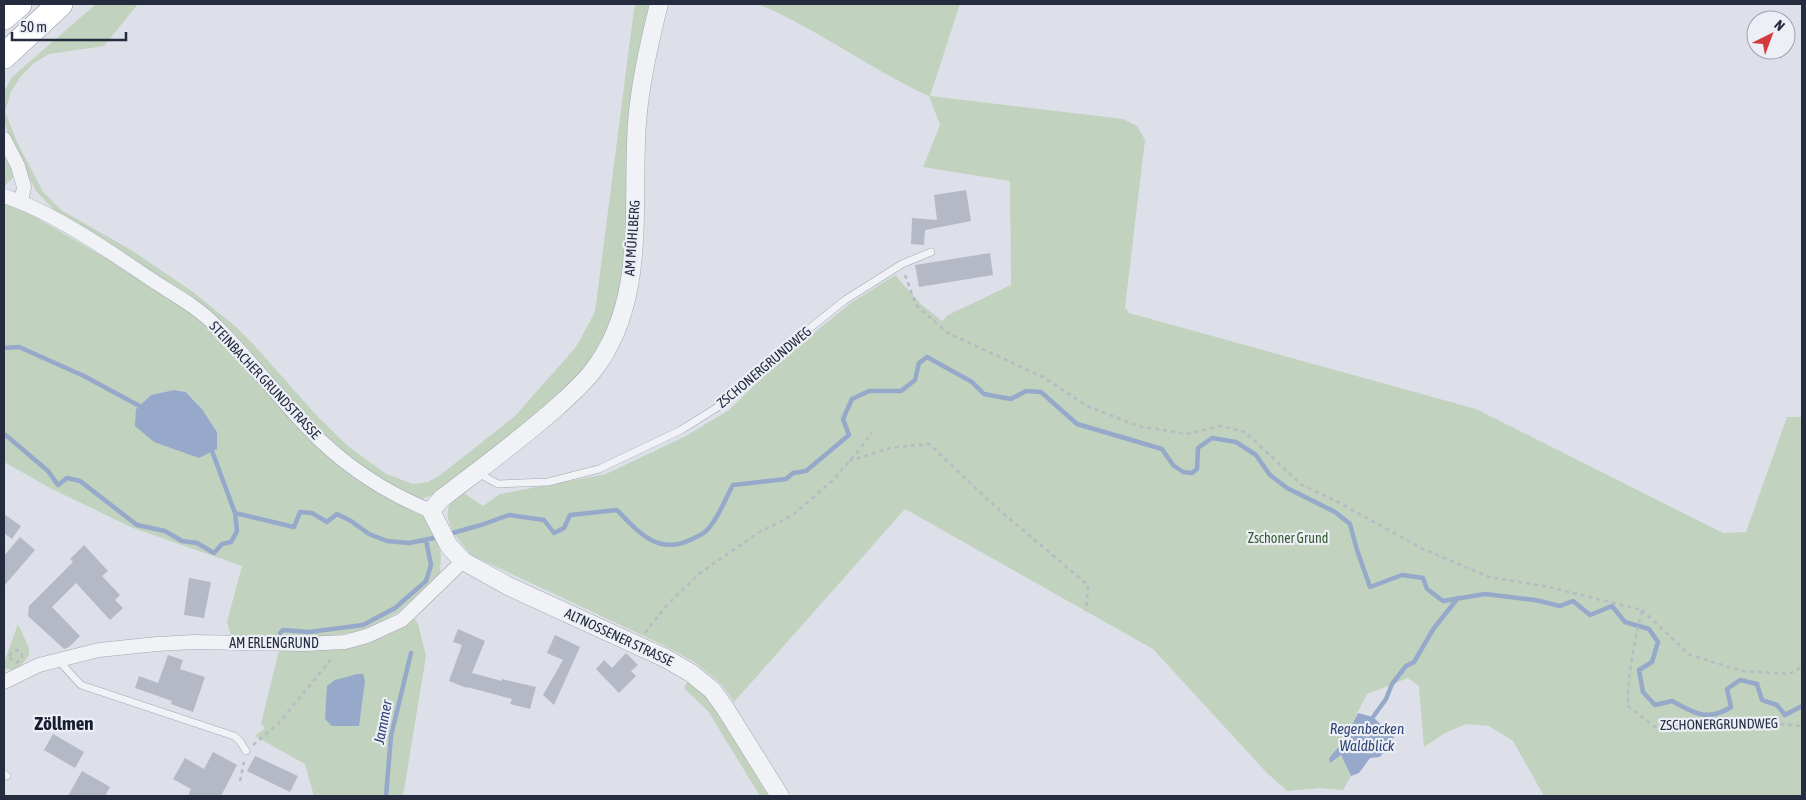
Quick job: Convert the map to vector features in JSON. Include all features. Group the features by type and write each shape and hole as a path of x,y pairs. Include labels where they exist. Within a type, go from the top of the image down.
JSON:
{"highway":[{"path":"4,17 19,4"},
{"path":"4,56 60,4"}],"street":[{"name":"AM MÜHLBERG","path":"433,516 441,499 534,428 579,386 601,360 616,334 630,281 634,250 638,115 647,50 659,4"},
{"path":"4,139 18,166 24,187 20,202"},
{"name":"STEINBACHER GRUNDSTRASSE","path":"4,196 56,220 198,310 244,354 307,428 331,450 353,469 373,482 433,516"},
{"name":"ALTNOSSENER STRASSE","path":"433,516 449,546 463,562 508,586 665,658 684,669 712,690 780,796"},
{"name":"AM ERLENGRUND","path":"4,682 39,666 99,650 202,642 304,644 345,642 367,636 402,620 463,562"}],"lane":[{"name":"ZSCHONERGRUNDWEG","path":"476,472 498,484 548,482 599,469 673,434 724,403 774,357 845,300 902,264 931,252"},
{"path":"58,661 81,685 234,736 240,741 246,751"}],"path":[{"path":"902,264 916,305 948,333 1043,377 1087,406 1138,426 1186,434 1221,426 1245,432 1302,485 1336,501 1423,549 1489,577 1549,588 1642,610 1690,655 1742,671 1789,674 1802,667"},
{"path":"636,645 667,605 700,573 758,533 793,515 832,480 872,432"},
{"path":"849,461 890,448 929,444 996,508 1088,585 1086,611"},
{"name":"ZSCHONERGRUNDWEG","path":"1642,610 1636,631 1628,686 1628,706 1655,727 1758,722 1802,726"},
{"path":"240,781 246,751 278,723 345,642"},
{"path":"15,650 19,651 21,658 13,662 10,659 10,655 15,650"}],"green space":[{"path":"96,4 138,4 104,46 49,54 34,63 21,76 11,92 5,112 17,142 43,192 61,210 131,250 193,292 235,326 318,417 348,446 386,474 413,484 428,482 439,476 515,416 576,347 595,312 634,9 636,4 650,4 623,279 615,316 587,370 564,393 444,487 422,499 403,492 357,462 312,424 248,349 218,319 184,292 57,213 36,191 11,143 4,121 4,92 12,77"},
{"name":"Zschoner Grund","path":"758,4 960,4 930,96 1123,119 1137,126 1145,140 1125,307 1129,313 1476,409 1723,533 1746,532 1787,417 1802,417 1802,796 1544,796 1513,741 1489,726 1466,724 1445,733 1424,747 1419,686 1408,678 1367,694 1342,743 1329,758 1341,755 1351,776 1343,790 1320,788 1287,791 1266,772 1153,649 905,509 734,702 720,683 696,663 665,646 471,555 455,534 448,516 450,504 461,491 483,506 500,494 606,474 686,436 729,410 777,363 851,303 895,275 921,304 942,321 948,315 1011,285 1010,181 923,167 940,125 929,96 886,74 802,25"},
{"path":"4,150 12,167 13,178 4,186"},
{"path":"4,203 20,208 121,267 195,315 348,472 392,501 423,516 435,534 441,555 440,575 397,613 365,630 328,637 231,636 227,622 242,566 133,528 52,489 4,462","holes":["174,390 187,392 202,409 217,432 136,409 151,395"]},
{"path":"414,618 418,624 426,656 403,796 314,796 305,764 255,736 265,728 261,724 279,650 326,650 349,646"},
{"path":"18,624 29,648 29,656 21,665 12,670 4,668 4,663"},
{"path":"688,681 704,691 720,712 771,796 760,796 708,711 684,688"}],"water":[{"path":"174,390 186,392 202,409 217,432 217,449 199,458 154,442 135,426 136,409 151,395"},
{"path":"363,674 365,681 359,726 332,726 325,719 327,686 335,680"},
{"name":"Regenbecken Waldblick","path":"1358,713 1373,717 1394,737 1380,757 1370,758 1359,773 1351,776 1341,755 1330,763 1329,758 1342,743"}],"building":[{"path":"966,190 971,221 925,230 924,245 911,244 912,218 937,220 934,195"},
{"path":"990,253 993,275 919,287 915,265"},
{"path":"4,514 21,526 12,539 4,533"},
{"path":"20,537 35,550 4,586 4,556"},
{"path":"84,545 108,571 102,576 120,595 115,600 123,608 110,620 76,583 52,607 80,636 69,647 64,649 28,616 29,606 73,562 70,559"},
{"path":"189,578 211,582 204,618 184,615"},
{"path":"458,629 485,641 472,673 536,687 530,709 510,704 512,699 467,688 449,681 462,645 453,642"},
{"path":"555,635 580,647 554,705 543,695 563,660 547,653"},
{"path":"626,653 638,665 631,671 636,676 619,693 596,669 604,660 612,668"},
{"path":"168,655 183,660 180,669 205,677 193,712 171,704 172,701 135,688 139,676 158,683"},
{"path":"53,734 84,752 75,768 44,750"},
{"path":"213,752 237,765 221,796 188,796 191,789 173,779 185,758 204,769"},
{"path":"255,756 298,776 290,792 247,771"},
{"path":"82,771 110,787 105,796 68,796"}],"waterway":[{"path":"4,348 19,347 84,376 145,409"},
{"path":"449,534 509,515 544,520 554,533 564,528 570,515 617,510 633,527 650,540 669,545 680,544 701,535 708,529 719,513 733,485 786,479 793,473 806,471 849,435 843,419 852,399 869,391 901,391 915,380 919,363 927,357 972,382 984,394 1011,399 1026,391 1041,392 1077,424 1162,449 1173,465 1183,472 1192,473 1197,469 1198,448 1212,438 1236,442 1256,455 1270,475 1287,488 1335,512 1350,524 1370,587 1402,575 1423,578 1427,589 1443,601 1485,594 1535,600 1560,606 1573,601 1590,615 1612,606 1625,622 1649,629 1658,642 1652,662 1639,670 1643,692 1655,705 1672,701 1701,714 1708,715 1723,712 1731,707 1727,689 1740,680 1757,684 1762,700 1777,705 1785,715 1802,706"},
{"path":"4,434 48,471 58,485 67,478 80,481 137,525 165,531 182,541 197,543 214,553 222,544 231,542 237,531 235,513 294,527 300,512 312,513 327,522 337,514 369,534 387,541 409,543 439,537"},
{"path":"209,449 212,451 235,513"},
{"path":"280,633 283,630 309,632 363,625 395,608 426,581 431,565 426,540"},
{"path":"1373,717 1386,699 1392,684 1406,666 1414,662 1434,628 1458,598"},
{"name":"Jammer","path":"386,796 391,736 411,653"}],"district":[{"name":"Zöllmen","path":"64,723"}]}
